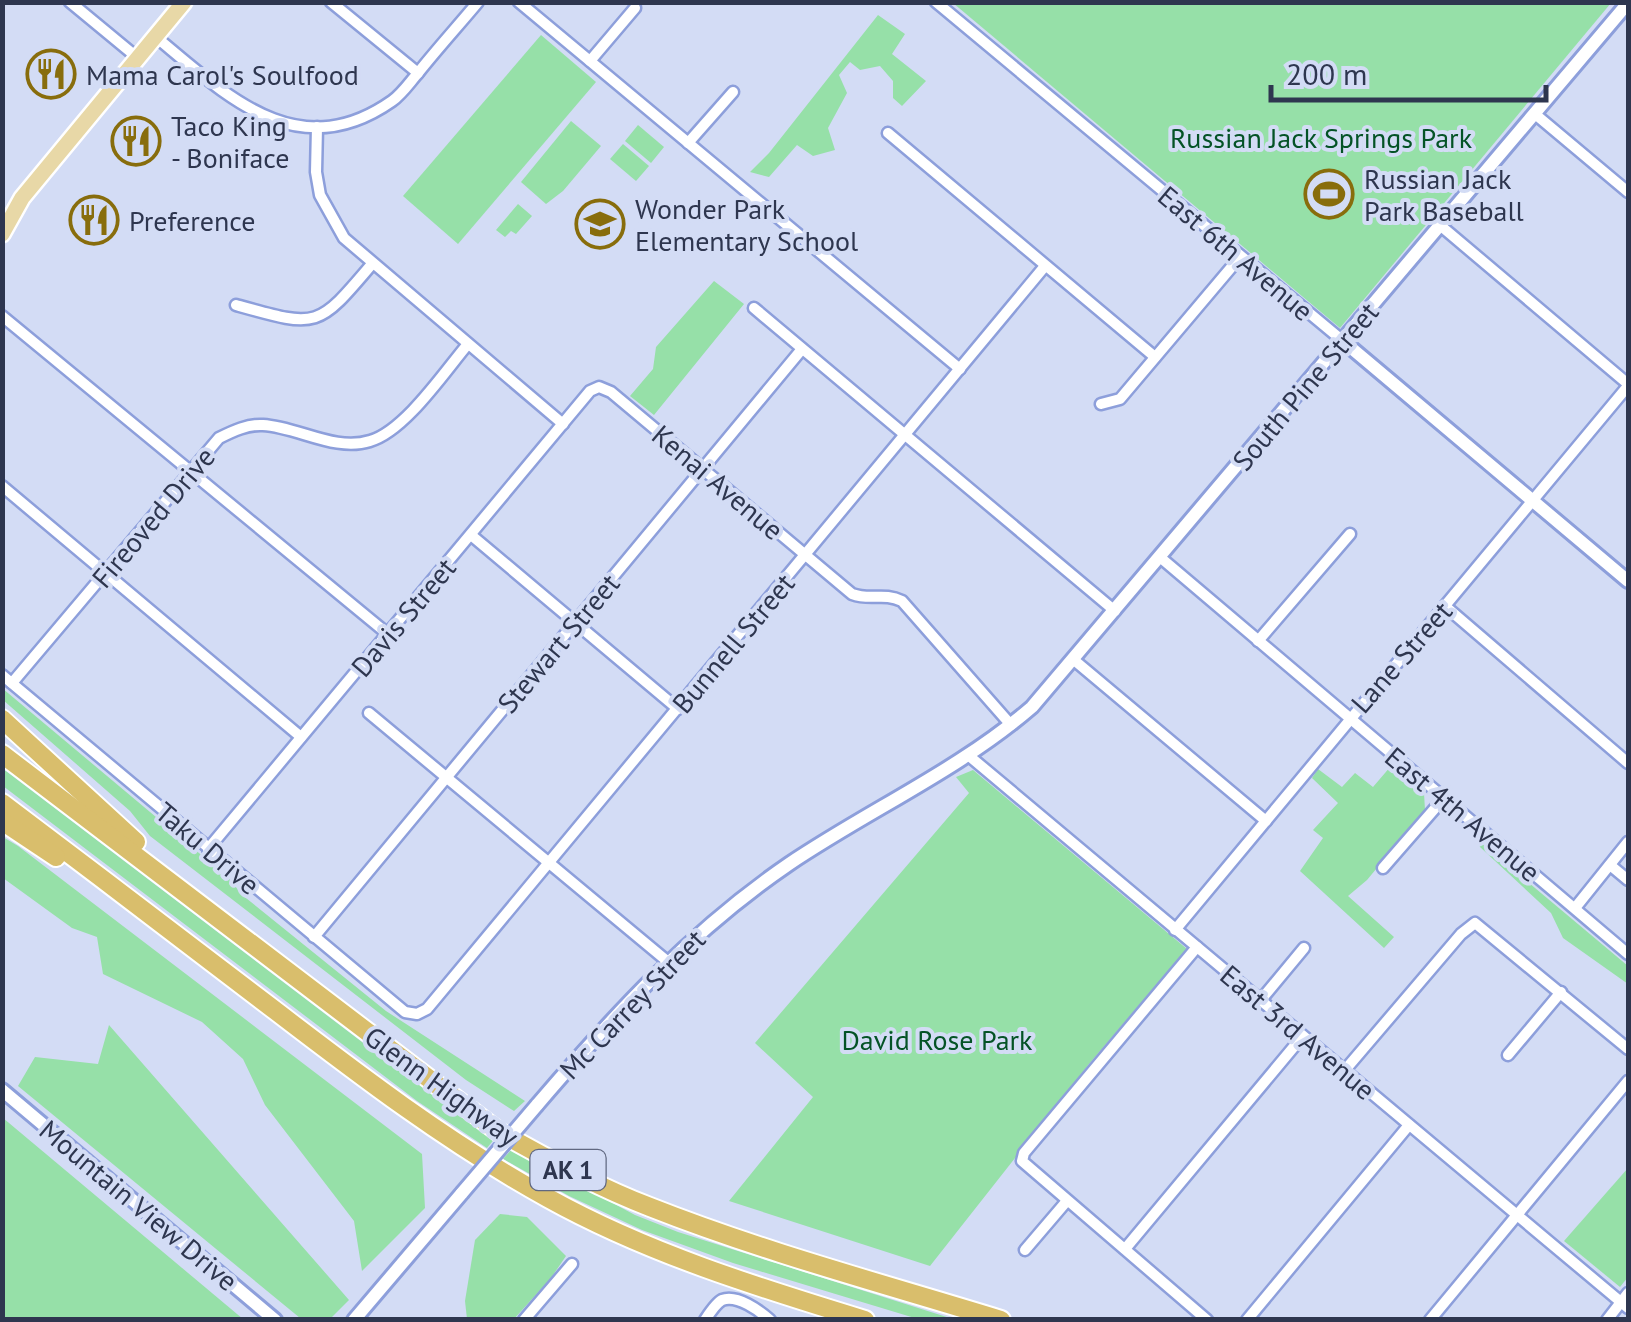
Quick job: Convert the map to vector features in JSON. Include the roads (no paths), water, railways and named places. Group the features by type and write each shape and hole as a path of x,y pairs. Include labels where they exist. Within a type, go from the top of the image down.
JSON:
{"highway":[{"path":"2,720 198,901"},
{"name":"Glenn Highway","path":"2,754 499,1132 576,1175 650,1208 1001,1320"},
{"name":"Glenn Highway","path":"2,803 384,1094 471,1153 550,1200 656,1249 763,1289 866,1320"},
{"path":"2,821 217,966"}],"main road":[{"path":"2,234 22,198 184,2"},
{"path":"2,213 22,198"}],"street":[{"path":"70,2 139,59"},
{"path":"331,2 418,73"},
{"path":"156,37 248,109 289,126 317,128 354,121 393,100 478,2"},
{"path":"520,2 960,369"},
{"name":"East 6th Avenue","path":"936,2 1628,581"},
{"name":"South Pine Street","path":"968,755 1032,707 1074,660 1535,114 1623,20 1628,3"},
{"path":"590,62 635,8"},
{"path":"688,143 733,92"},
{"path":"1535,114 1628,192"},
{"path":"317,128 320,195 344,238 563,424"},
{"path":"888,132 1155,357"},
{"path":"1442,226 1628,385"},
{"path":"1102,404 1120,399 1240,257"},
{"path":"236,305 284,319 318,318 336,307 372,264"},
{"name":"Bunnell Street","path":"416,1014 426,1008 550,864 1045,266"},
{"path":"754,308 1115,610"},
{"path":"2,316 389,634"},
{"name":"Fireoved Drive","path":"7,679 106,574 219,438 238,429 263,425 324,439 370,441 391,430 468,344"},
{"name":"Stewart Street","path":"314,937 802,348"},
{"name":"Lane Street","path":"1175,930 1628,385"},
{"name":"Davis Street","path":"208,849 590,391 600,388"},
{"name":"Kenai Avenue","path":"600,388 611,392 852,594 863,598 889,594 902,601 1011,725"},
{"path":"2,486 301,737"},
{"path":"1258,641 1350,534"},
{"path":"471,535 678,709"},
{"name":"East 4th Avenue","path":"1161,558 1628,954"},
{"path":"1445,606 1628,763"},
{"path":"1074,660 1266,821"},
{"name":"Taku Drive","path":"7,679 314,937 406,1012 416,1014"},
{"path":"369,712 667,961"},
{"name":"East 3rd Avenue","path":"968,755 1302,1037 1626,1301"},
{"name":"Mc Carrey Street","path":"354,1320 614,1014 667,961 730,906 792,862 968,755"},
{"path":"1384,868 1444,798"},
{"path":"1575,908 1628,842"},
{"path":"1610,865 1628,880"},
{"path":"1345,1070 1475,922 1628,1049"},
{"path":"1197,948 1024,1152 1022,1161 1208,1320"},
{"path":"1260,1001 1304,948"},
{"path":"1508,1055 1561,992"},
{"path":"1124,1249 1302,1037"},
{"path":"1430,1320 1628,1080"},
{"name":"Mountain View Drive","path":"2,1090 275,1320"},
{"path":"1247,1320 1410,1125"},
{"path":"1025,1250 1066,1202"},
{"path":"524,1320 572,1264"},
{"path":"705,1320 720,1301 744,1303 770,1320"},
{"path":"1607,1320 1626,1301"}],"place":[{"name":"Mama Carol's Soulfood","path":"51,74"},
{"name":"Taco King - Boniface","path":"136,141"},
{"name":"Russian Jack Park Baseball","path":"1329,194"},
{"name":"Preference","path":"94,220"},
{"name":"Wonder Park Elementary School","path":"600,224"}],"park label":[{"name":"Russian Jack Springs Park","path":"1321,137"},
{"name":"David Rose Park","path":"937,1039"}]}
